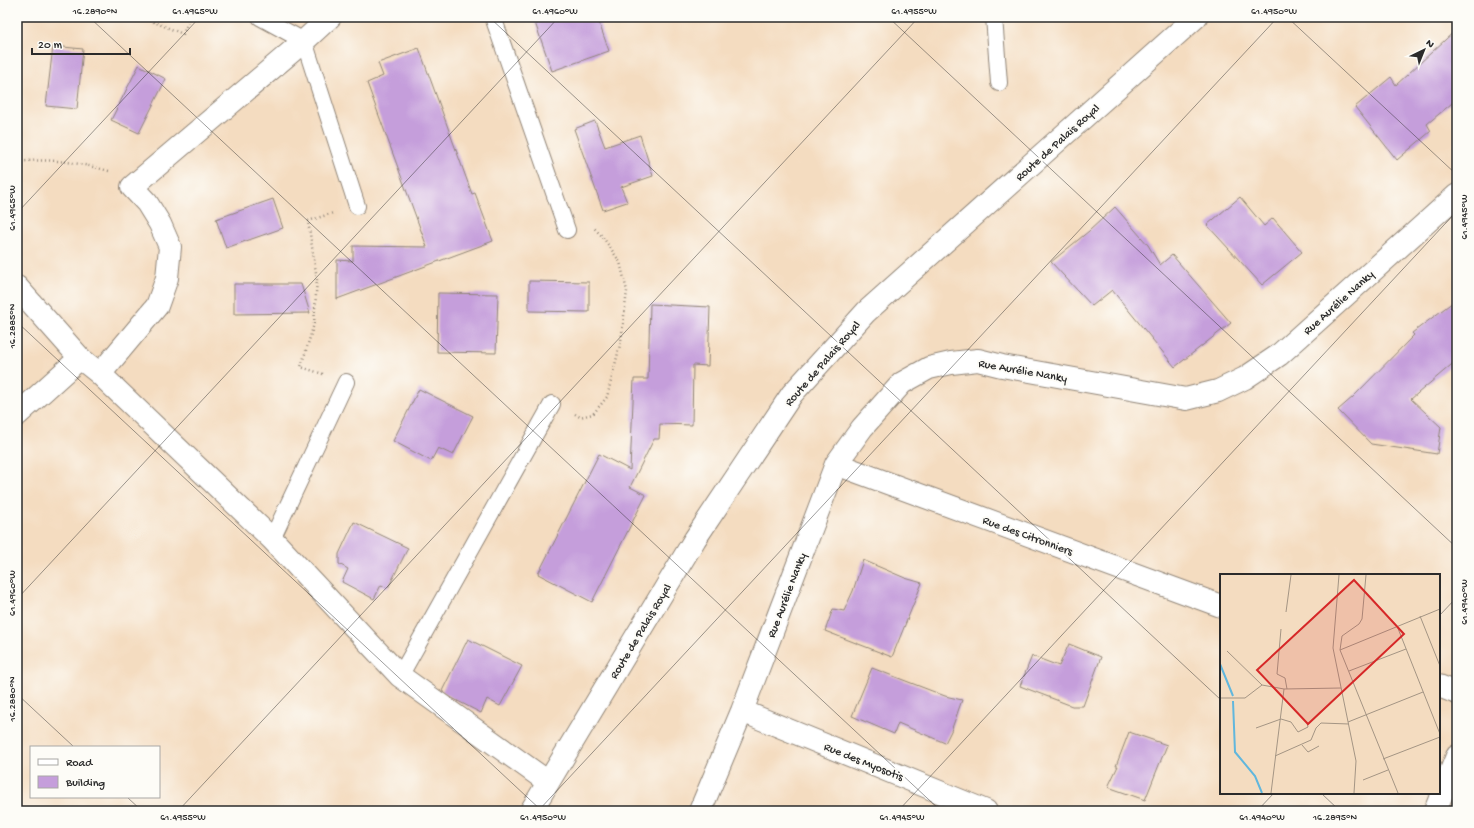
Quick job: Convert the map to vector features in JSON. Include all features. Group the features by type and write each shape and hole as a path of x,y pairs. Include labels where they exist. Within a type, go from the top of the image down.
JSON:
{"street":[{"path":"100,374 157,306 167,278 170,247 160,224 132,186 304,41 330,17"},
{"name":"Route de Palais Royal","path":"531,811 695,539 792,394 866,312 1196,17"},
{"name":"Rue Aurélie Nanky","path":"700,811 742,711 836,464 862,428 902,383 928,368 951,363 978,360 1002,366 1186,399 1218,391 1245,378 1279,355 1457,195"},
{"path":"17,287 80,358 100,374 272,539 400,676 548,782"},
{"path":"17,415 80,358"},
{"name":"Rue des Citronniers","path":"836,464 1220,606"},
{"path":"1440,686 1457,693"},
{"name":"Rue des Myosotis","path":"742,711 986,811"},
{"path":"1435,811 1457,756"}],"lane":[{"path":"260,17 304,41 357,206"},
{"path":"493,17 567,230"},
{"path":"994,17 999,83"},
{"path":"272,539 346,382"},
{"path":"400,676 552,404"}],"path":[{"path":"142,17 183,34 190,17"},
{"path":"17,162 40,159 75,163 118,174 132,186"},
{"path":"346,382 302,367 314,324 317,280 308,221 357,206"},
{"path":"552,404 580,417 593,414 607,397 621,341 627,291 620,262 602,236 590,224 567,230"}],"building":[{"path":"533,17 597,17 609,51 552,71"},
{"path":"1457,29 1457,99 1427,124 1431,131 1397,160 1355,107 1391,77 1396,85"},
{"path":"53,46 83,49 77,109 46,106"},
{"path":"419,48 472,194 475,193 493,241 337,299 337,260 353,261 353,246 427,247 367,83 383,76 378,63"},
{"path":"139,65 166,79 139,133 111,120"},
{"path":"595,121 605,147 640,135 653,176 621,187 627,202 603,210 574,129"},
{"path":"1240,197 1264,226 1273,218 1302,252 1262,285 1207,225"},
{"path":"273,199 283,228 226,248 216,219"},
{"path":"1115,207 1148,245 1160,265 1172,255 1231,323 1175,367 1112,290 1092,306 1051,262 1089,231"},
{"path":"529,281 589,282 589,312 529,311"},
{"path":"234,284 301,284 310,313 234,314"},
{"path":"438,293 498,294 496,353 437,352"},
{"path":"1457,299 1457,360 1411,399 1441,427 1437,454 1371,444 1338,410 1353,397 1414,335 1412,333"},
{"path":"650,304 710,307 708,366 693,365 692,425 660,424 659,439 654,439 630,487 646,495 592,602 538,574 599,454 630,470 634,379 648,379"},
{"path":"419,389 473,416 453,455 438,448 431,461 393,441"},
{"path":"354,522 408,548 388,588 381,585 374,599 342,582 348,569 339,564 339,554"},
{"path":"863,560 905,578 922,583 892,657 825,631 833,609 844,611 853,591"},
{"path":"468,639 522,666 500,706 487,699 481,713 442,691"},
{"path":"1069,644 1101,657 1083,706 1072,706 1020,686 1032,656 1059,666"},
{"path":"872,668 945,696 962,700 945,743 898,723 894,734 852,716"},
{"path":"1129,732 1167,745 1145,800 1108,787 1118,766 1116,766"}]}
